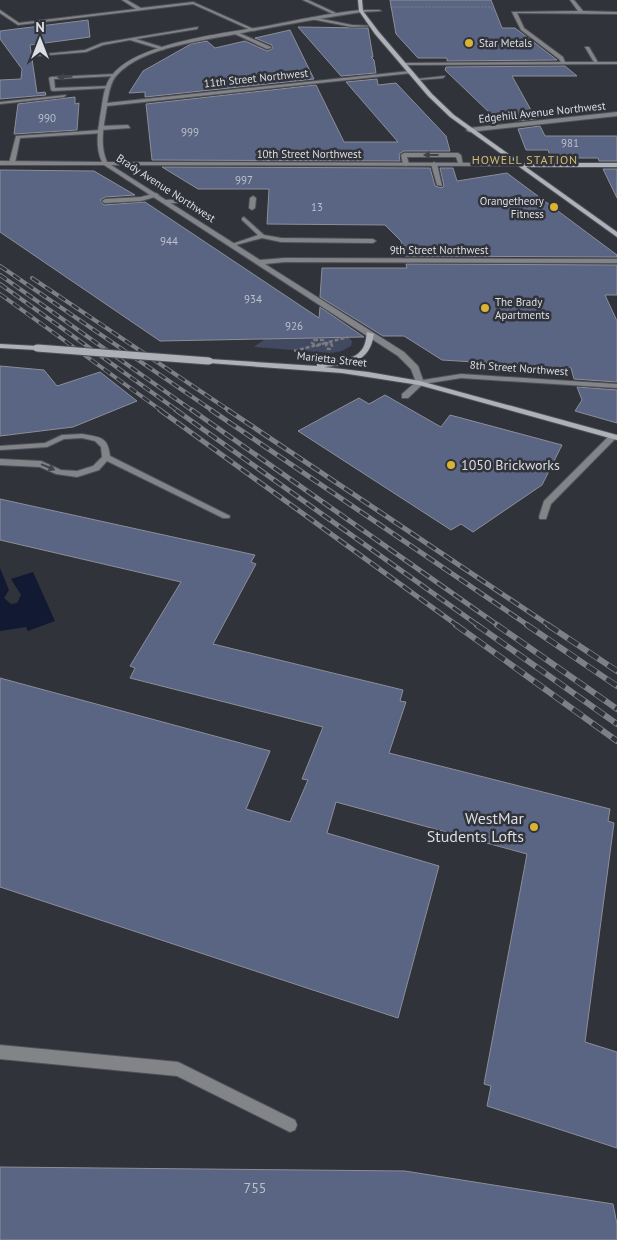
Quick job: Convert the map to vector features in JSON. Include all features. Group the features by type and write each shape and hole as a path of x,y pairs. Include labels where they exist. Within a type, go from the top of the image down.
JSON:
{"main road":[{"path":"360,0 361,11 371,26 439,103 469,130 520,164 617,235"},
{"name":"10th Street Northwest","path":"520,164 617,165"},
{"path":"302,367 357,359 364,353 370,334"},
{"name":"Marietta Street","path":"0,346 354,372 420,383 615,438"}],"street":[{"path":"124,0 140,9"},
{"path":"187,0 254,30"},
{"path":"305,0 334,13"},
{"path":"572,0 581,12"},
{"path":"0,11 18,24 194,3"},
{"name":"Brady Avenue Northwest","path":"381,9 334,13 163,49 137,59 114,75 108,87 101,130 102,157 106,164 261,262 401,354 416,368 420,383"},
{"path":"564,64 561,58 522,29 514,12 617,13"},
{"path":"312,18 352,26 371,26"},
{"path":"67,53 36,55 42,56 86,51 102,44 197,28"},
{"path":"237,33 269,48"},
{"path":"130,39 163,49"},
{"path":"587,48 597,64"},
{"path":"403,64 617,64"},
{"name":"11th Street Northwest","path":"105,105 410,72"},
{"path":"108,87 53,90 51,78 114,75"},
{"path":"419,80 443,77"},
{"path":"0,103 57,96 107,94"},
{"name":"Edgehill Avenue Northwest","path":"469,130 617,114"},
{"path":"12,163 18,137 128,127"},
{"path":"406,164 404,155 458,155 461,164"},
{"name":"10th Street Northwest","path":"0,163 520,164"},
{"path":"434,164 440,185"},
{"path":"105,201 141,199 156,195"},
{"path":"252,208 253,198"},
{"path":"166,202 182,202"},
{"path":"244,219 262,236"},
{"path":"234,245 262,236 281,240 373,241"},
{"name":"9th Street Northwest","path":"261,262 285,260 617,261"},
{"name":"8th Street Northwest","path":"420,383 461,376 617,386"},
{"path":"405,396 420,383"},
{"path":"0,448 47,445 62,437 82,436 98,439 105,446 106,457 96,468 77,474 59,472 41,464 0,462"},
{"path":"543,517 547,503 615,438"},
{"path":"106,457 226,516"},
{"path":"0,1052 178,1069 290,1125"}],"path":[{"path":"381,9 491,7 493,11"},
{"path":"293,352 352,337"},
{"path":"316,346 312,343 314,340 323,340 325,344"}],"shaded area":[{"path":"348,337 352,341 351,346 342,351 331,353 254,347 265,339"},
{"path":"0,568 9,590 4,598 11,604 17,603 21,595 11,579 33,572 55,621 28,631 26,627 0,631"}],"building":[{"path":"390,0 491,0 502,28 515,28 557,60 447,61 447,58 418,58 396,34"},
{"path":"88,20 90,37 30,45 37,93 45,92 46,95 0,99 0,80 21,79 22,69 0,39 0,31"},
{"path":"298,27 368,28 373,57 371,57 374,60 376,73 341,76"},
{"path":"290,30 314,79 145,97 145,92 129,93 143,71 191,44 207,41 215,48 245,41 267,51 272,49 272,45 255,38"},
{"path":"565,66 577,76 512,76 536,119 515,121 513,116 493,116 445,70 446,67"},
{"path":"377,79 378,85 396,83 446,136 450,151 404,151 399,154 400,161 152,160 146,104 316,85 344,142 398,142 346,82"},
{"path":"75,97 75,104 79,103 77,130 14,134 18,104"},
{"path":"540,126 545,136 617,136 617,161 599,161 598,158 551,158 548,150 526,150 518,129"},
{"path":"162,167 430,168 435,186 442,188 444,186 440,168 453,168 457,181 507,173 617,255 617,257 405,256 401,241 385,225 267,224 269,189 198,189"},
{"path":"603,169 617,169 617,198"},
{"path":"0,170 94,171 135,195 105,197 100,200 104,205 145,202 319,318 320,307 364,337 160,341 0,232"},
{"name":"The Brady Apartments","path":"406,264 617,265 617,295 605,295 617,321 617,382 574,379 571,368 442,360 404,336 383,336 320,297 322,268 407,268"},
{"path":"0,366 44,370 57,386 100,372 137,401 73,427 0,436"},
{"path":"577,387 617,390 617,423 575,411 582,400"},
{"name":"1050 Brickworks","path":"385,395 441,427 450,415 562,445 542,485 473,532 461,524 451,530 298,431 359,398 369,404"},
{"path":"0,499 255,555 251,562 256,564 213,644 403,690 400,701 406,702 389,753 610,809 608,821 614,823 585,1042 617,1052 617,1148 487,1106 491,1086 484,1084 527,854 336,802 327,833 439,866 398,1018 0,887 0,678 270,751 246,809 290,822 308,780 302,779 323,727 130,678 135,668 130,666 181,582 0,540"},
{"path":"0,1167 405,1171 613,1204 617,1224 617,1240 0,1240"}],"railway":[{"path":"0,266 213,411"},
{"path":"0,275 193,411"},
{"path":"32,278 230,411"},
{"path":"0,284 178,411"},
{"path":"0,294 162,411"},
{"path":"160,410 458,626"},
{"path":"176,410 479,626"},
{"path":"192,410 499,626"},
{"path":"211,410 529,626"},
{"path":"228,410 550,626"},
{"path":"456,625 617,741"},
{"path":"477,625 617,724"},
{"path":"497,625 617,709"},
{"path":"527,625 617,686"},
{"path":"548,625 617,671"}],"place":[{"name":"Star Metals","path":"469,43"},
{"name":"Orangetheory Fitness","path":"554,207"},
{"name":"The Brady Apartments","path":"485,308"},
{"name":"1050 Brickworks","path":"451,465"},
{"name":"WestMar Students Lofts","path":"534,827"}],"district":[{"name":"HOWELL STATION","path":"525,160"}]}
